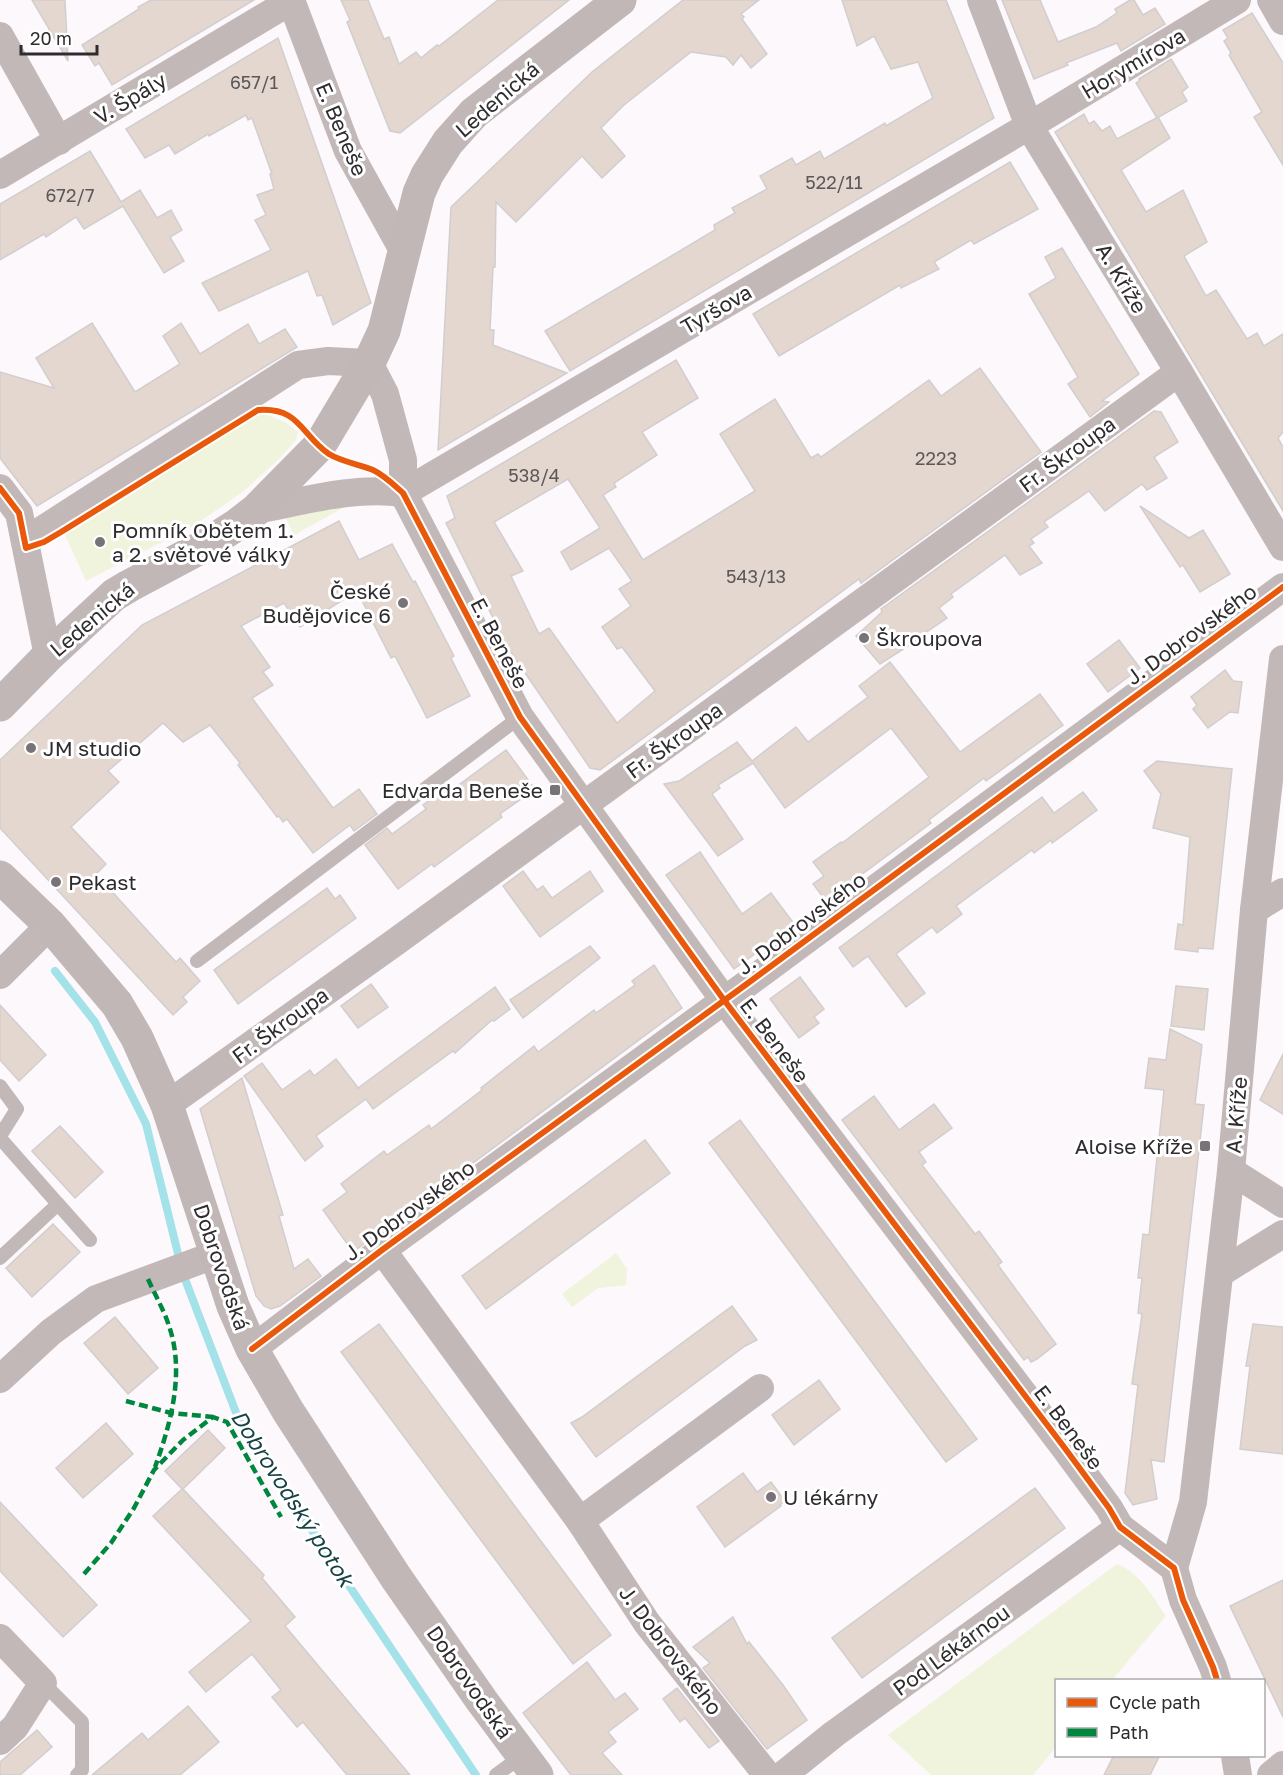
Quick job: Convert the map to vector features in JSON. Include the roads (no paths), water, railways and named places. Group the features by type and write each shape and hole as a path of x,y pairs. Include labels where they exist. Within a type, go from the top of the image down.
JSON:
{"main road":[{"name":"Ledenická","path":"0,705 48,656 122,590 204,546 238,524 256,510 320,446 369,363 391,309 419,193 437,158 461,127 483,106 620,0"},
{"name":"Dobrovodská","path":"0,877 50,925 117,1004 137,1038 167,1105 206,1258 233,1306 252,1349 294,1420 397,1579 530,1765"}],"street":[{"name":"E. Beneše","path":"291,0 348,151 404,252"},
{"name":"V. Špály","path":"0,175 291,0"},
{"name":"A. Kříže","path":"981,0 1029,126 1283,547"},
{"name":"Horymírova","path":"1029,126 1238,0"},
{"path":"1271,0 1283,21"},
{"path":"0,36 59,141"},
{"name":"Tyršova","path":"403,492 1029,126"},
{"path":"25,541 298,365 328,362 369,363"},
{"name":"E. Beneše","path":"369,363 385,394 400,449 403,492 520,717 724,1000 1064,1447 1109,1508 1120,1527 1174,1568"},
{"name":"Fr. Škroupa","path":"167,1105 394,943 1179,372"},
{"path":"0,488 19,513 48,656"},
{"name":"Ledenická","path":"256,510 381,489 403,492"},
{"name":"J. Dobrovského","path":"252,1349 382,1250 1283,587"},
{"name":"A. Kříže","path":"1174,1568 1193,1502 1231,1171 1254,910 1283,659"},
{"path":"1254,910 1283,892"},
{"path":"0,975 50,925"},
{"path":"1231,1171 1283,1204"},
{"path":"1220,1273 1283,1234"},
{"name":"J. Dobrovského","path":"382,1250 580,1521 647,1623 767,1775"},
{"path":"0,1379 51,1332 96,1299 206,1258"},
{"path":"580,1521 760,1388"},
{"name":"Pod Lékárnou","path":"783,1775 834,1734 1120,1527"},
{"path":"1174,1568 1183,1600 1217,1679"},
{"path":"0,1638 43,1683 15,1728 0,1741"},
{"path":"1235,1757 1238,1775"},
{"path":"1271,1775 1283,1765"}],"lane":[{"path":"197,961 520,717"},
{"path":"0,1086 17,1109 0,1137 90,1240"},
{"path":"0,1258 57,1204"},
{"path":"43,1683 82,1722 82,1770 77,1775"},
{"path":"496,1775 530,1765"}],"waterway":[{"name":"Dobrovodský potok","path":"55,971 95,1022 146,1124 183,1274 240,1423 476,1775"}],"place":[{"name":"Pomník Obětem 1. a 2. světové války","path":"100,542"},
{"name":"České Budějovice 6","path":"403,603"},
{"name":"Škroupova","path":"864,638"},
{"name":"JM studio","path":"31,748"},
{"name":"Edvarda Beneše","path":"555,790"},
{"name":"Pekast","path":"56,882"},
{"name":"Aloise Kříže","path":"1205,1146"},
{"name":"U lékárny","path":"771,1497"}]}
